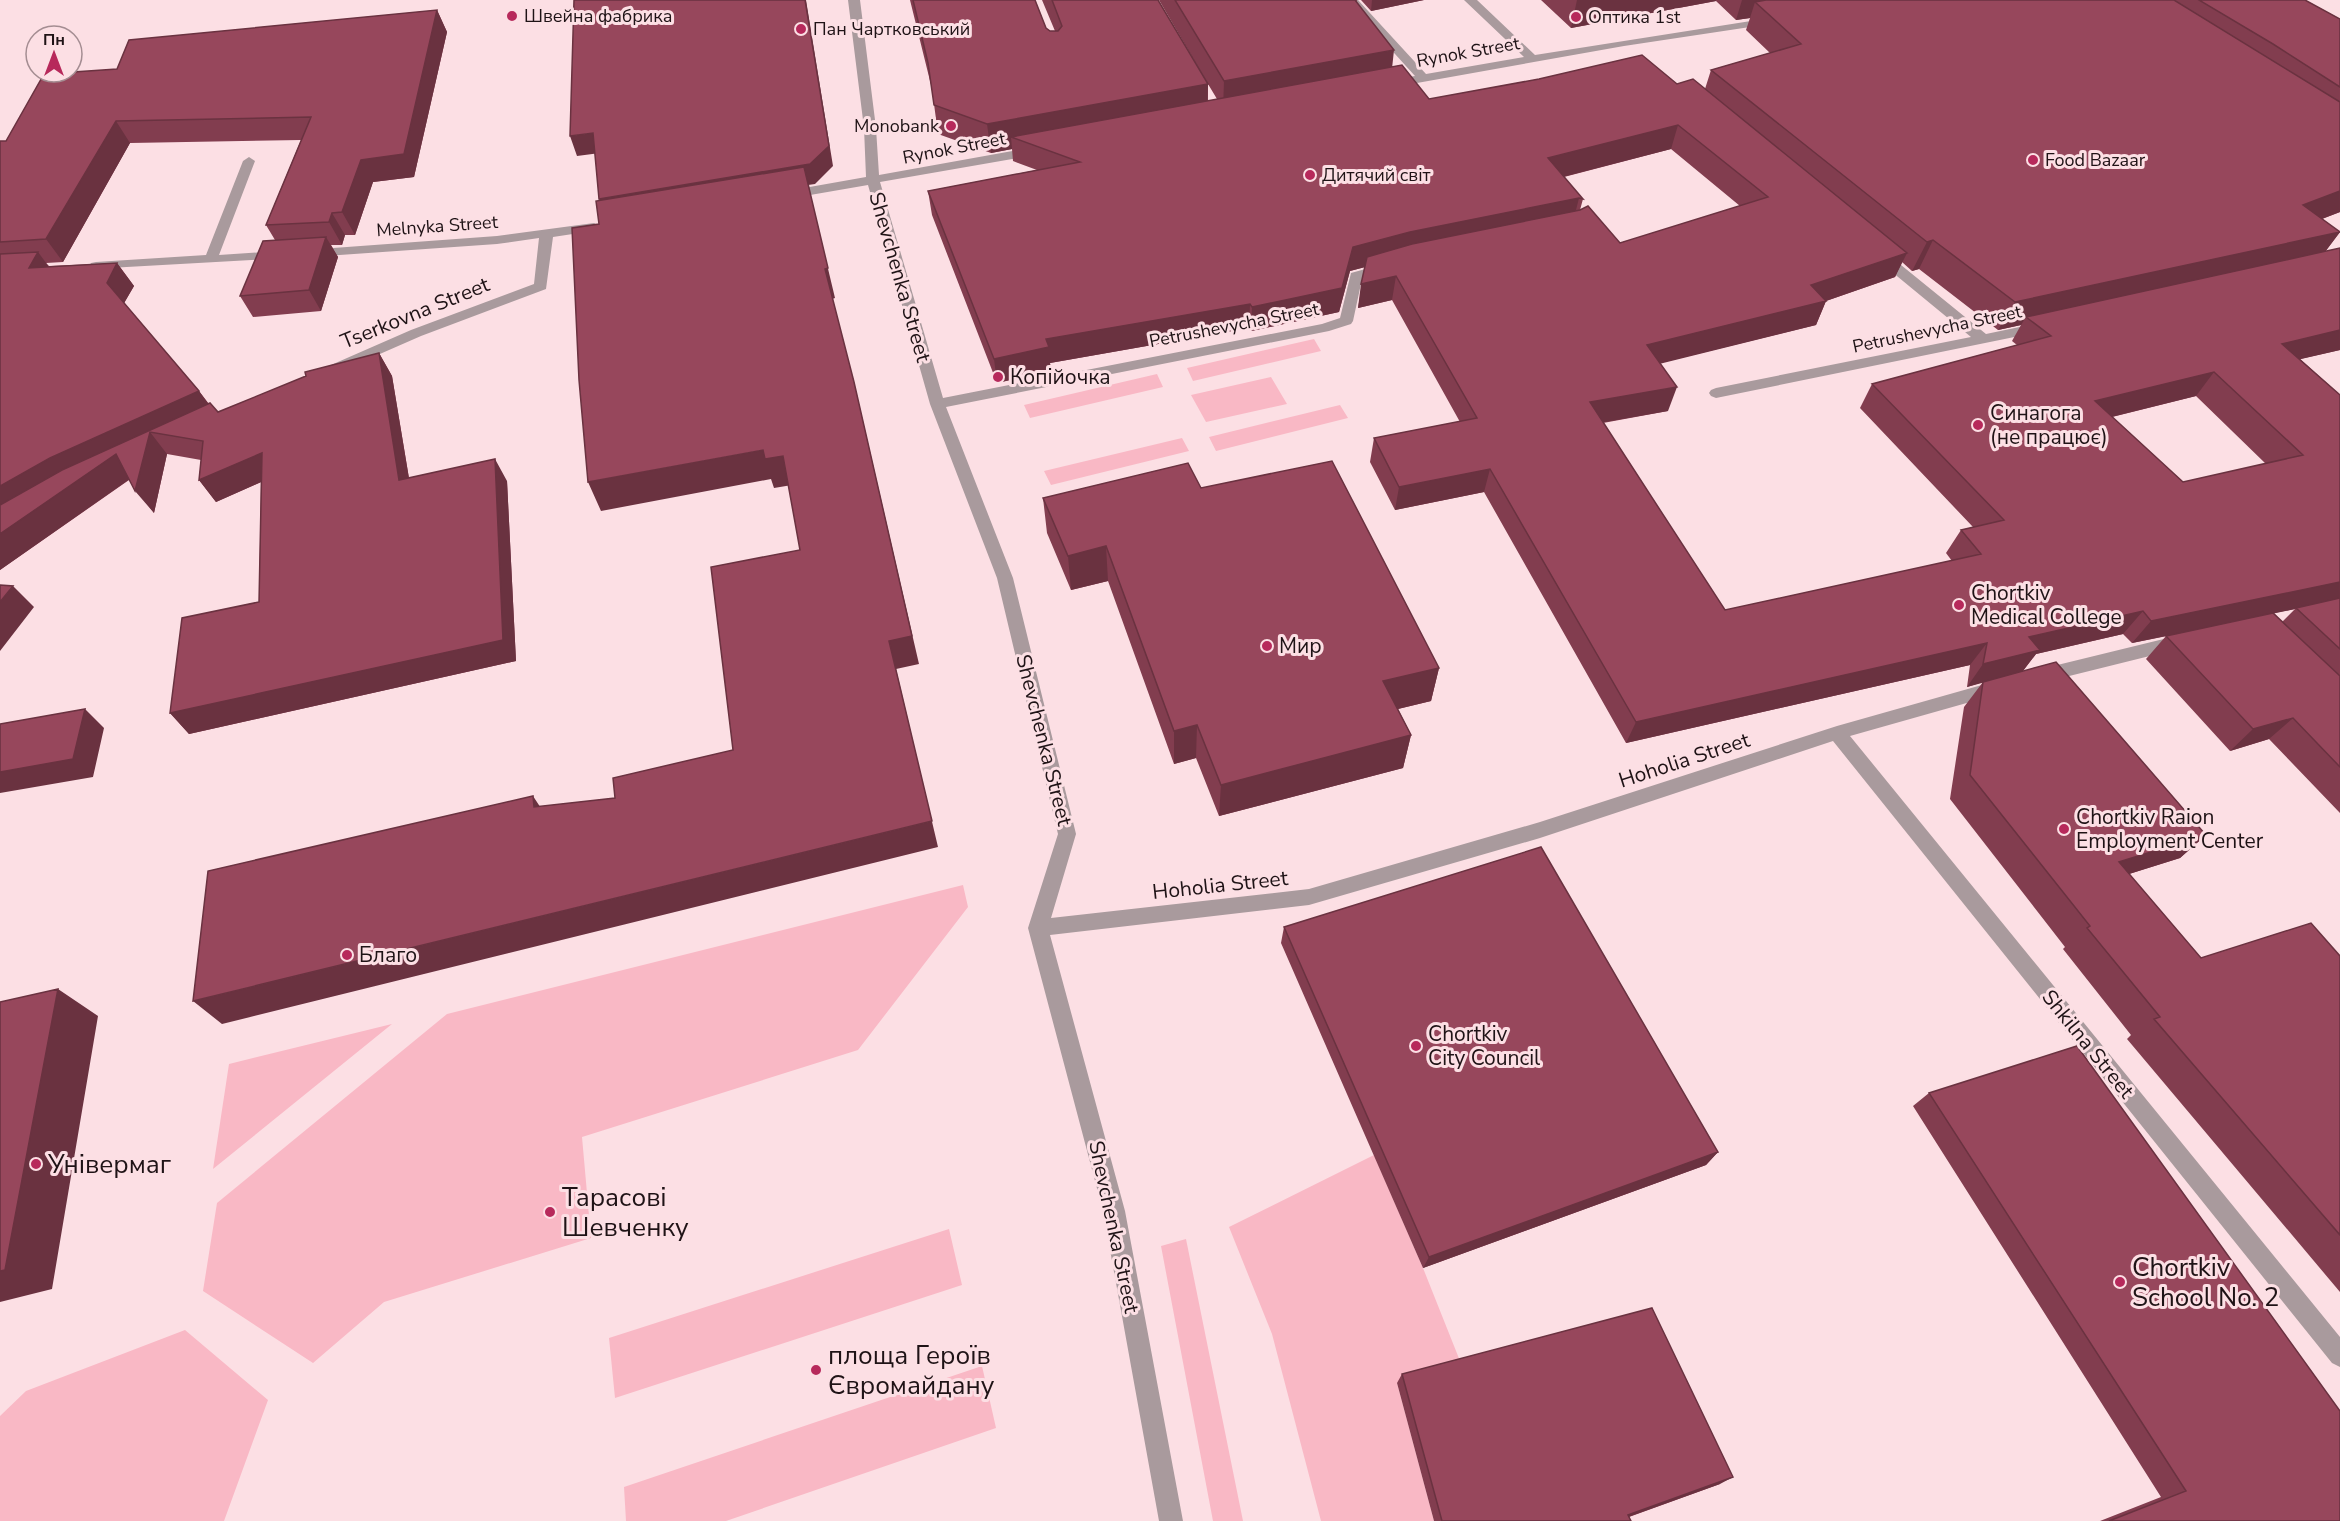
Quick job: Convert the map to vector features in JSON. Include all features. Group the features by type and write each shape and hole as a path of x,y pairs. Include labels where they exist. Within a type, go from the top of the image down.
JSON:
{"street":[{"name":"Shevchenka Street","path":"854,0 870,128 873,181 937,404 1005,578 1067,834 1038,928 1114,1211 1171,1521"},
{"path":"1352,0 1423,78"},
{"path":"1470,0 1534,60"},
{"name":"Rynok Street","path":"1377,87 1788,19"},
{"name":"Rynok Street","path":"873,181 1046,148"},
{"path":"211,259 249,161"},
{"path":"768,198 873,181"},
{"name":"Melnyka Street","path":"83,267 422,246 546,235 604,225"},
{"name":"Tserkovna Street","path":"322,374 416,333 541,285 546,235"},
{"path":"1873,249 1984,340"},
{"name":"Petrushevycha Street","path":"937,404 1324,328 1346,321 1356,276 1397,265"},
{"name":"Petrushevycha Street","path":"1716,393 2053,325"},
{"name":"Hoholia Street","path":"1038,928 1309,897 1540,830 1837,733 2124,654 2200,638"},
{"name":"Shkilna Street","path":"1837,733 2340,1355"}],"shaded area":[{"path":"1314,339 1321,351 1193,381 1187,368"},
{"path":"1157,374 1163,387 1030,418 1024,405"},
{"path":"1271,377 1287,404 1206,422 1191,395"},
{"path":"1340,405 1348,418 1216,451 1209,437"},
{"path":"1182,438 1189,451 1051,485 1044,471"},
{"path":"963,885 968,907 858,1050 582,1137 591,1238 384,1302 313,1363 203,1291 217,1203 447,1014"},
{"path":"392,1024 213,1169 229,1064"},
{"path":"1374,1155 1462,1366 1397,1383 1434,1521 1321,1521 1272,1334 1229,1227"},
{"path":"949,1229 962,1285 615,1398 609,1338"},
{"path":"1186,1239 1243,1521 1213,1521 1161,1246"},
{"path":"185,1330 268,1400 224,1521 0,1521 0,1416 26,1391"},
{"path":"982,1366 996,1428 726,1521 626,1521 624,1487"}],"building":[{"path":"574,0 805,0 829,146 810,164 599,199 593,133 570,136"},
{"path":"913,0 1035,0 1046,28 1050,31 1058,31 1062,26 1052,0 1158,0 1208,84 987,124 934,105 928,63"},
{"path":"1175,0 1355,0 1394,50 1224,81"},
{"name":"Food Bazaar","path":"1766,0 2174,0 2340,102 2340,191 2303,205 2340,232 2015,302 1933,240 1927,242 1711,70 1801,44 1755,2"},
{"path":"2199,0 2305,0 2340,19 2340,87 2273,44"},
{"path":"437,10 404,154 361,160 342,212 332,213 329,222 266,225 311,117 116,121 46,239 0,242 0,141 6,141 38,84 84,84 84,71 117,69 129,40"},
{"path":"1642,55 1677,84 1693,79 1907,253 1811,285 1826,301 1647,345 1677,387 1590,402 1725,610 1981,554 1961,530 2004,520 1872,384 2051,336 2026,317 2340,248 2340,330 2282,344 2340,395 2340,582 2151,621 2143,611 2029,637 2040,650 1983,664 1987,643 1636,722 1490,469 1399,487 1374,438 1477,418 1396,276 1361,284 1367,257 1412,244 1580,210 1588,206 1620,243 1768,197 1678,125 1548,158 1583,199 1410,232 1353,247 1342,288 1252,307 1250,304 1046,339 1049,347 994,359 928,191 1080,162 1011,137 1402,65 1429,99 1539,79","holes":["2214,372 2303,455 2183,482 2095,401"]},
{"path":"804,167 828,268 825,269 854,382 912,636 889,641 932,821 193,1001 208,871 533,796 534,807 615,798 613,778 733,750 711,567 800,550 783,456 765,459 763,450 588,482 579,380 572,228 599,224 596,201"},
{"path":"326,237 309,290 240,296 263,241"},
{"path":"38,252 29,268 117,263 107,283 199,391 50,458 0,486 0,254"},
{"path":"379,353 399,480 495,459 503,640 170,713 182,618 259,602 262,453 199,480 203,441 150,432 135,491 116,454 0,534 0,505 62,470 210,403 218,412 306,376 305,372"},
{"name":"Мир","path":"1332,461 1439,668 1383,681 1411,735 1221,785 1197,725 1174,731 1106,546 1068,556 1043,498 1188,463 1201,488"},
{"path":"0,585 13,586 0,602"},
{"path":"2340,598 2340,649 2296,608"},
{"path":"2273,613 2340,676 2340,767 2293,718 2253,729 2166,636"},
{"path":"2056,662 2206,835 2119,862 2201,958 2311,923 2340,956 2340,1235 2154,1019 2160,1017 2087,928 2090,926 1970,775 1983,682"},
{"path":"85,709 73,759 0,772 0,724"},
{"name":"Chortkiv City Council","path":"1541,847 1718,1152 1429,1257 1284,927"},
{"path":"58,989 5,1270 0,1271 0,1002"},
{"name":"Chortkiv School No. 2","path":"2077,1046 2340,1411 2340,1521 2109,1521 2186,1491 1929,1093"},
{"path":"1652,1308 1733,1477 1628,1515 1631,1521 1442,1521 1402,1374"}],"place":[{"name":"Швейна фабрика","path":"512,16"},
{"name":"Оптика 1st","path":"1576,17"},
{"name":"Пан Чартковський","path":"801,29"},
{"name":"Monobank","path":"951,126"},
{"name":"Food Bazaar","path":"2033,160"},
{"name":"Дитячий світ","path":"1310,175"},
{"name":"Копійочка","path":"998,377"},
{"name":"Синагога (не працює)","path":"1978,425"},
{"name":"Chortkiv Medical College","path":"1959,605"},
{"name":"Мир","path":"1267,646"},
{"name":"Chortkiv Raion Employment Center","path":"2064,829"},
{"name":"Благо","path":"347,955"},
{"name":"Chortkiv City Council","path":"1416,1046"},
{"name":"Універмаг","path":"36,1164"},
{"name":"Тарасові Шевченку","path":"550,1212"},
{"name":"Chortkiv School No. 2","path":"2120,1282"},
{"name":"площа Героїв Євромайдану","path":"816,1370"}]}
